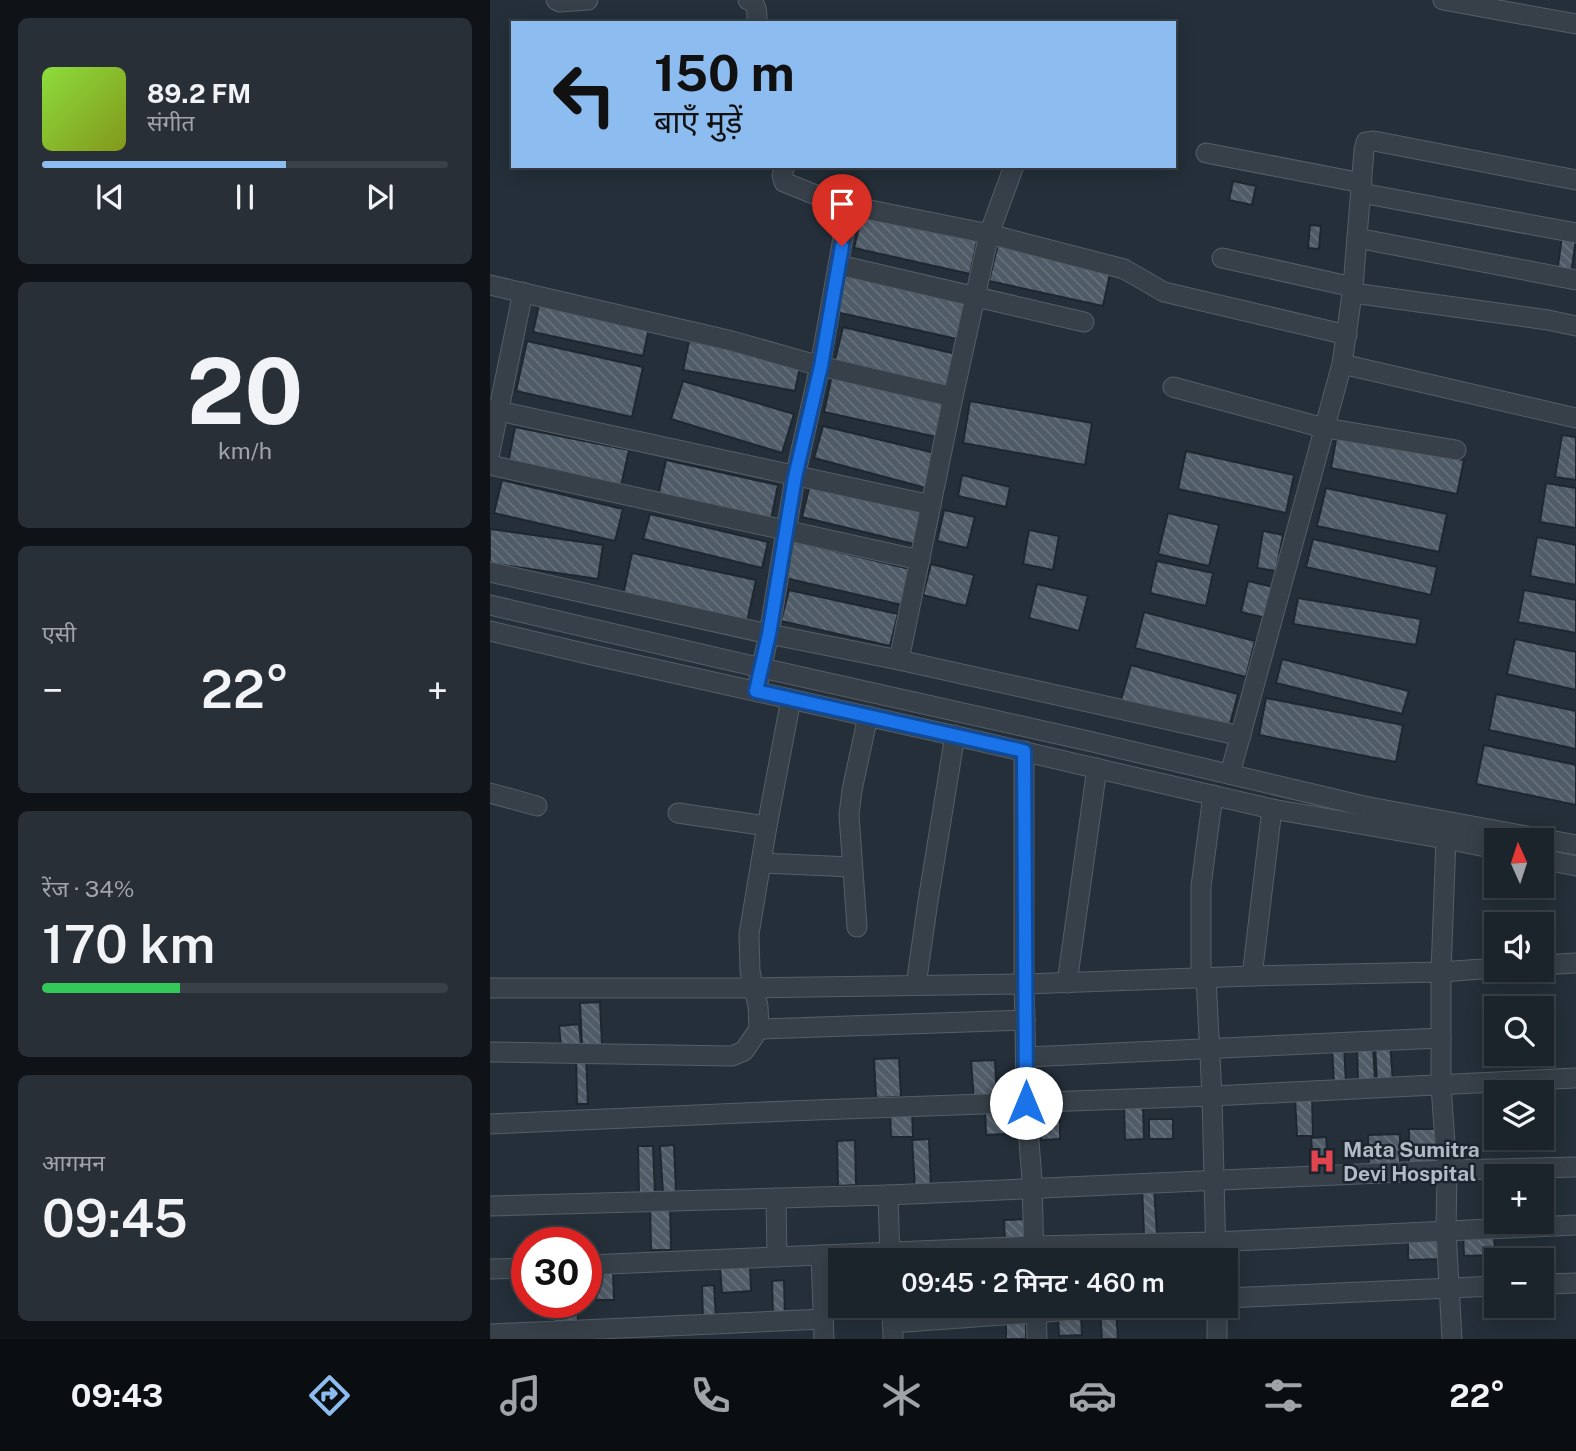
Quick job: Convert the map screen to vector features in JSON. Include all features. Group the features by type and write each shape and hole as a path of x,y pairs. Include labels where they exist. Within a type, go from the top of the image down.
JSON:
{"street":[{"path":"556,0 588,0"},
{"path":"748,0 754,3 757,21"},
{"path":"1443,0 1576,24"},
{"path":"1230,774 1342,364 1353,290 1365,144 1369,141 1576,180"},
{"path":"1206,153 1576,233"},
{"path":"784,168 782,175 784,182 855,211"},
{"path":"899,660 989,234 1013,168"},
{"path":"756,691 769,634 795,477 821,366 845,227 849,216 855,211 865,209 989,234 1124,269 1164,292 1347,335"},
{"path":"1357,238 1576,279"},
{"path":"1222,258 1353,290 1576,326"},
{"path":"839,265 1084,322"},
{"path":"490,285 732,341 821,366 953,397"},
{"path":"490,452 494,410 510,355 523,292"},
{"path":"490,351 510,355"},
{"path":"1342,364 1576,418"},
{"path":"1173,387 1325,428 1456,450"},
{"path":"494,410 931,505"},
{"path":"490,465 920,560"},
{"path":"490,572 1241,736"},
{"path":"490,605 1364,806 1448,830 1484,844"},
{"path":"490,631 1272,808 1576,845"},
{"path":"490,1052 732,1056 744,1051 759,1029 758,1006 750,971 749,934 791,699"},
{"path":"857,927 850,801 868,716"},
{"path":"916,985 955,735"},
{"path":"1024,751 1026,1103 1033,1248"},
{"path":"1067,983 1097,768"},
{"path":"490,793 537,806"},
{"path":"1213,795 1201,886 1199,934 1212,1096 1215,1248"},
{"path":"1252,976 1272,808"},
{"path":"678,813 767,826"},
{"path":"1448,830 1441,972 1441,1086 1447,1170 1446,1231 1452,1339"},
{"path":"1554,861 1576,866"},
{"path":"761,863 852,867"},
{"path":"1554,964 1576,963"},
{"path":"490,988 1024,984 1484,969"},
{"path":"759,1029 1025,1020"},
{"path":"1026,1057 1441,1038"},
{"path":"490,1124 1212,1096 1576,1078"},
{"path":"490,1206 888,1195 1447,1170 1576,1167"},
{"path":"888,1195 890,1248"},
{"path":"776,1198 778,1257"},
{"path":"1238,1249 1446,1231 1576,1225"},
{"path":"490,1334 824,1329 821,1255"},
{"path":"602,1264 828,1255"},
{"path":"490,1269 511,1268"},
{"path":"1554,1284 1576,1283"},
{"path":"1238,1297 1484,1286"},
{"path":"892,1322 936,1318"},
{"path":"1036,1318 1037,1339"},
{"path":"1217,1318 1217,1339"}],"building":[{"path":"1233,181 1256,186 1252,205 1229,200"},
{"path":"862,215 977,241 970,274 854,248"},
{"path":"1310,225 1321,226 1319,249 1308,248"},
{"path":"1562,236 1576,238 1571,275 1557,273"},
{"path":"998,244 1111,269 1103,306 989,281"},
{"path":"845,275 965,303 957,339 836,312"},
{"path":"539,305 649,328 643,356 533,332"},
{"path":"843,327 956,354 948,387 835,360"},
{"path":"527,341 643,367 632,417 516,391"},
{"path":"689,341 801,362 795,391 683,370"},
{"path":"832,375 949,401 941,438 824,412"},
{"path":"683,381 794,414 782,453 671,419"},
{"path":"970,401 1092,423 1085,465 963,443"},
{"path":"823,426 935,453 926,488 814,458"},
{"path":"515,427 629,450 621,486 508,463"},
{"path":"1337,434 1464,460 1457,494 1331,468"},
{"path":"1562,435 1576,437 1576,480 1555,477"},
{"path":"1186,451 1294,475 1286,513 1178,489"},
{"path":"666,460 778,485 771,520 658,496"},
{"path":"962,475 1010,487 1006,507 958,496"},
{"path":"502,480 623,509 615,541 494,513"},
{"path":"1546,483 1576,488 1576,528 1540,522"},
{"path":"810,484 926,513 918,545 802,517"},
{"path":"1326,488 1447,514 1439,552 1317,526"},
{"path":"944,510 975,517 967,548 937,541"},
{"path":"1168,513 1219,525 1209,566 1158,554"},
{"path":"650,514 768,542 762,568 643,539"},
{"path":"490,529 603,545 598,579 490,563"},
{"path":"1029,530 1059,536 1053,570 1023,564"},
{"path":"1263,531 1283,535 1276,571 1257,568"},
{"path":"1537,537 1576,545 1576,585 1530,576"},
{"path":"1313,539 1437,567 1431,595 1306,567"},
{"path":"793,541 910,569 902,605 785,578"},
{"path":"632,553 756,580 746,627 622,600"},
{"path":"1157,561 1213,573 1206,606 1150,593"},
{"path":"931,564 974,575 966,606 923,595"},
{"path":"1248,581 1273,587 1266,618 1241,612"},
{"path":"1037,584 1088,596 1079,631 1029,618"},
{"path":"789,590 898,614 890,646 781,621"},
{"path":"1524,590 1576,600 1576,633 1518,622"},
{"path":"1298,598 1421,619 1416,645 1293,624"},
{"path":"1144,612 1255,641 1246,677 1135,648"},
{"path":"1515,639 1576,652 1576,690 1507,674"},
{"path":"1282,659 1409,691 1402,714 1276,683"},
{"path":"1131,665 1238,694 1229,728 1121,700"},
{"path":"1496,694 1576,711 1576,749 1489,730"},
{"path":"1266,698 1403,725 1396,762 1259,735"},
{"path":"1484,745 1576,765 1576,805 1476,784"},
{"path":"600,1002 602,1045 582,1046 580,1003"},
{"path":"579,1024 581,1044 561,1046 559,1026"},
{"path":"1390,1042 1393,1082 1377,1083 1375,1043"},
{"path":"1344,1046 1346,1083 1334,1084 1332,1047"},
{"path":"1373,1046 1375,1081 1358,1081 1357,1047"},
{"path":"576,1054 586,1054 588,1104 577,1104"},
{"path":"899,1058 901,1097 876,1098 874,1059"},
{"path":"995,1060 997,1100 974,1101 971,1061"},
{"path":"1312,1097 1313,1136 1297,1136 1295,1098"},
{"path":"1041,1104 1060,1104 1060,1139 1041,1140"},
{"path":"1143,1106 1144,1139 1125,1140 1124,1107"},
{"path":"1023,1107 1024,1134 1009,1135 1008,1108"},
{"path":"985,1108 1005,1108 1006,1134 986,1135"},
{"path":"912,1110 913,1137 891,1137 890,1111"},
{"path":"1149,1119 1173,1119 1173,1139 1149,1139"},
{"path":"1409,1129 1438,1129 1438,1166 1409,1166"},
{"path":"1400,1134 1400,1168 1369,1169 1368,1135"},
{"path":"1326,1137 1329,1173 1314,1174 1311,1138"},
{"path":"929,1139 931,1187 915,1188 912,1140"},
{"path":"855,1140 856,1185 838,1186 837,1141"},
{"path":"674,1145 676,1192 663,1193 660,1146"},
{"path":"638,1146 653,1146 655,1194 639,1194"},
{"path":"1142,1187 1154,1187 1157,1234 1144,1234"},
{"path":"670,1202 671,1250 651,1250 650,1203"},
{"path":"1027,1219 1028,1241 1005,1242 1004,1220"},
{"path":"1463,1234 1494,1234 1495,1248 1484,1248 1484,1255 1464,1256"},
{"path":"1408,1237 1444,1237 1444,1259 1408,1260"},
{"path":"750,1265 751,1291 722,1293 720,1267"},
{"path":"602,1273 613,1273 614,1300 602,1300"},
{"path":"784,1280 785,1317 773,1317 772,1281"},
{"path":"714,1285 716,1319 703,1320 702,1286"},
{"path":"554,1318 578,1318 578,1322 554,1324"},
{"path":"1006,1318 1026,1318 1026,1339 1006,1339"},
{"path":"1058,1318 1081,1318 1082,1335 1059,1336"},
{"path":"1101,1318 1117,1318 1118,1339 1102,1339"}],"place":[{"name":"Mata Sumitra Devi Hospital","path":"1322,1161"}],"route":[{"path":"842,246 821,366 795,477 769,634 756,691 1024,751 1026,1103"}]}
